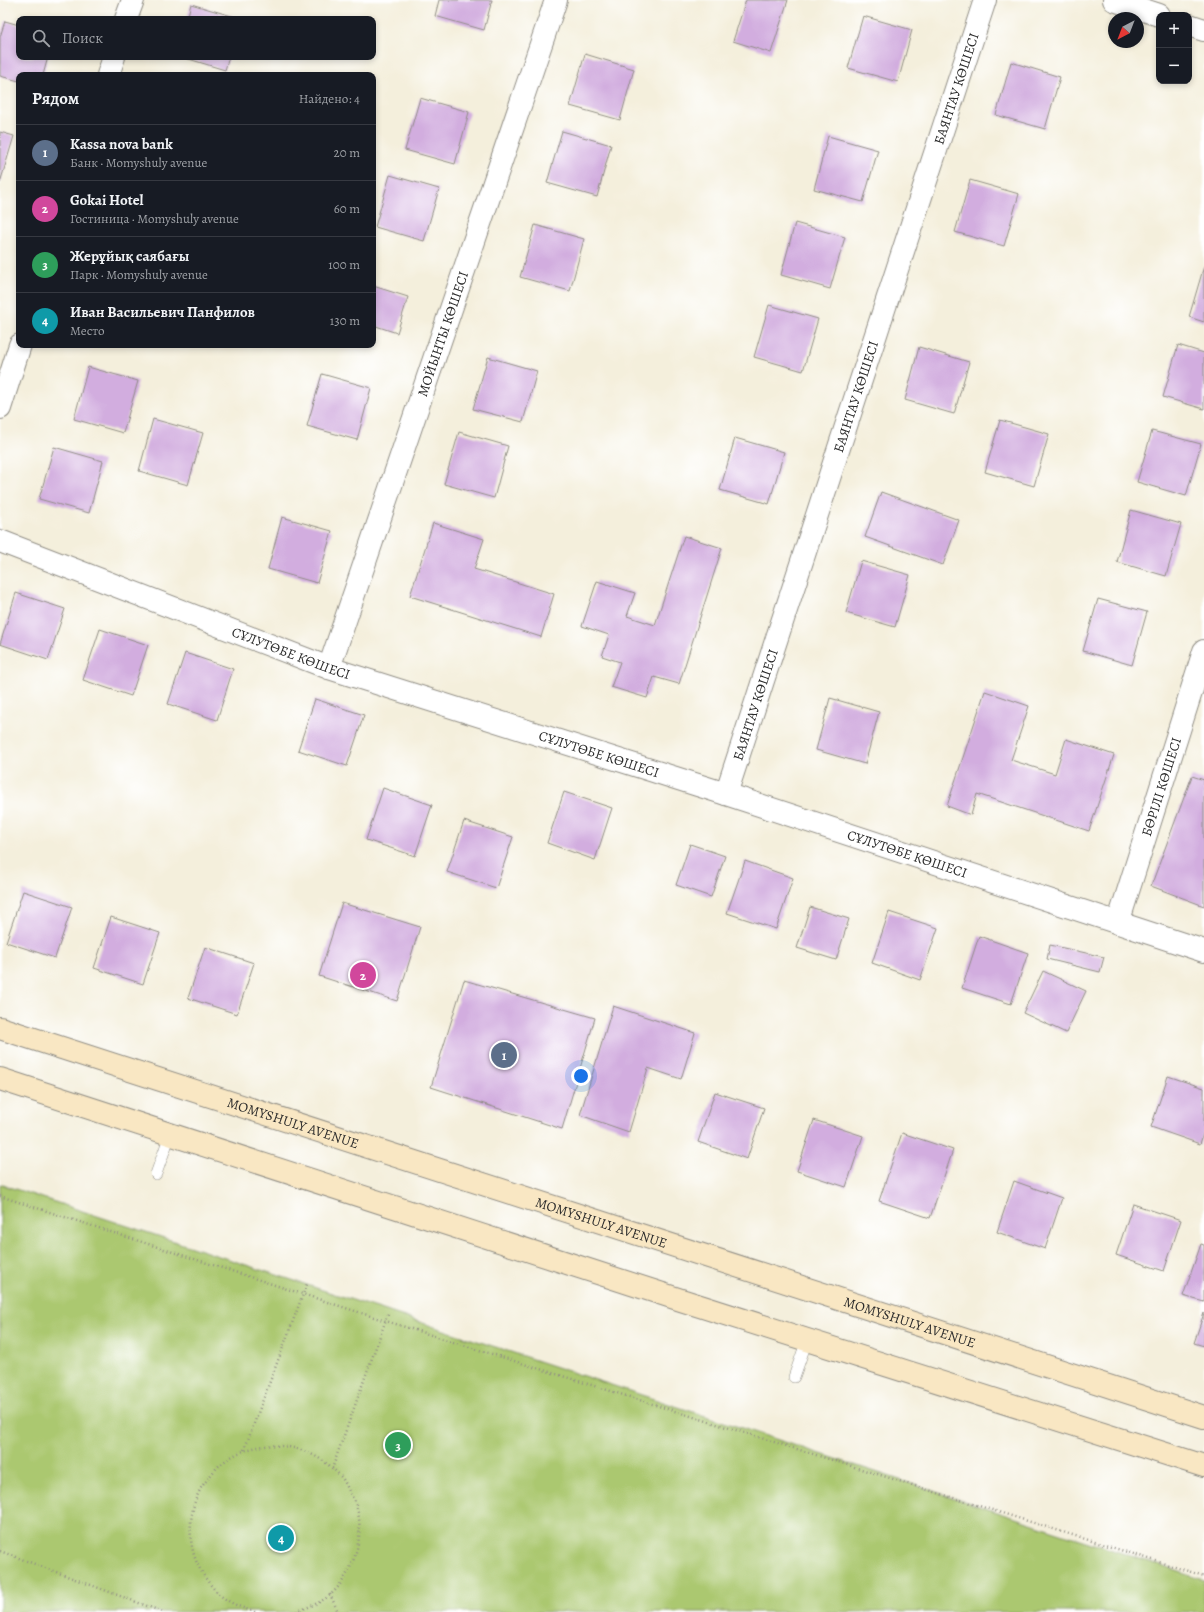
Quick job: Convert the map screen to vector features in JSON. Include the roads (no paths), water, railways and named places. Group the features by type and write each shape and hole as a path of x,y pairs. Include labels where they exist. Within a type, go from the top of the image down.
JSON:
{"main road":[{"name":"MOMYSHULY AVENUE","path":"0,1028 1204,1417"},
{"path":"0,1079 806,1340 1204,1466"}],"street":[{"path":"127,16 132,0"},
{"name":"МОЙЫНТЫ КӨШЕСІ","path":"329,668 556,0"},
{"name":"БАЯНТАУ КӨШЕСІ","path":"726,794 985,0"},
{"path":"1114,0 1156,14"},
{"path":"1192,26 1204,30"},
{"path":"109,72 113,60"},
{"path":"0,408 19,348"},
{"name":"СҰЛУТӨБЕ КӨШЕСІ","path":"0,540 329,668 726,794 1204,951"},
{"name":"БӨРІЛІ КӨШЕСІ","path":"1118,923 1204,651"}],"lane":[{"path":"156,1174 170,1134"},
{"path":"794,1377 806,1340"}],"place":[{"name":"Gokai Hotel","path":"363,975"},
{"name":"Kassa nova bank","path":"504,1055"},
{"name":"Жерұйық саябағы","path":"398,1445"},
{"name":"Иван Васильевич Панфилов","path":"281,1538"}]}
